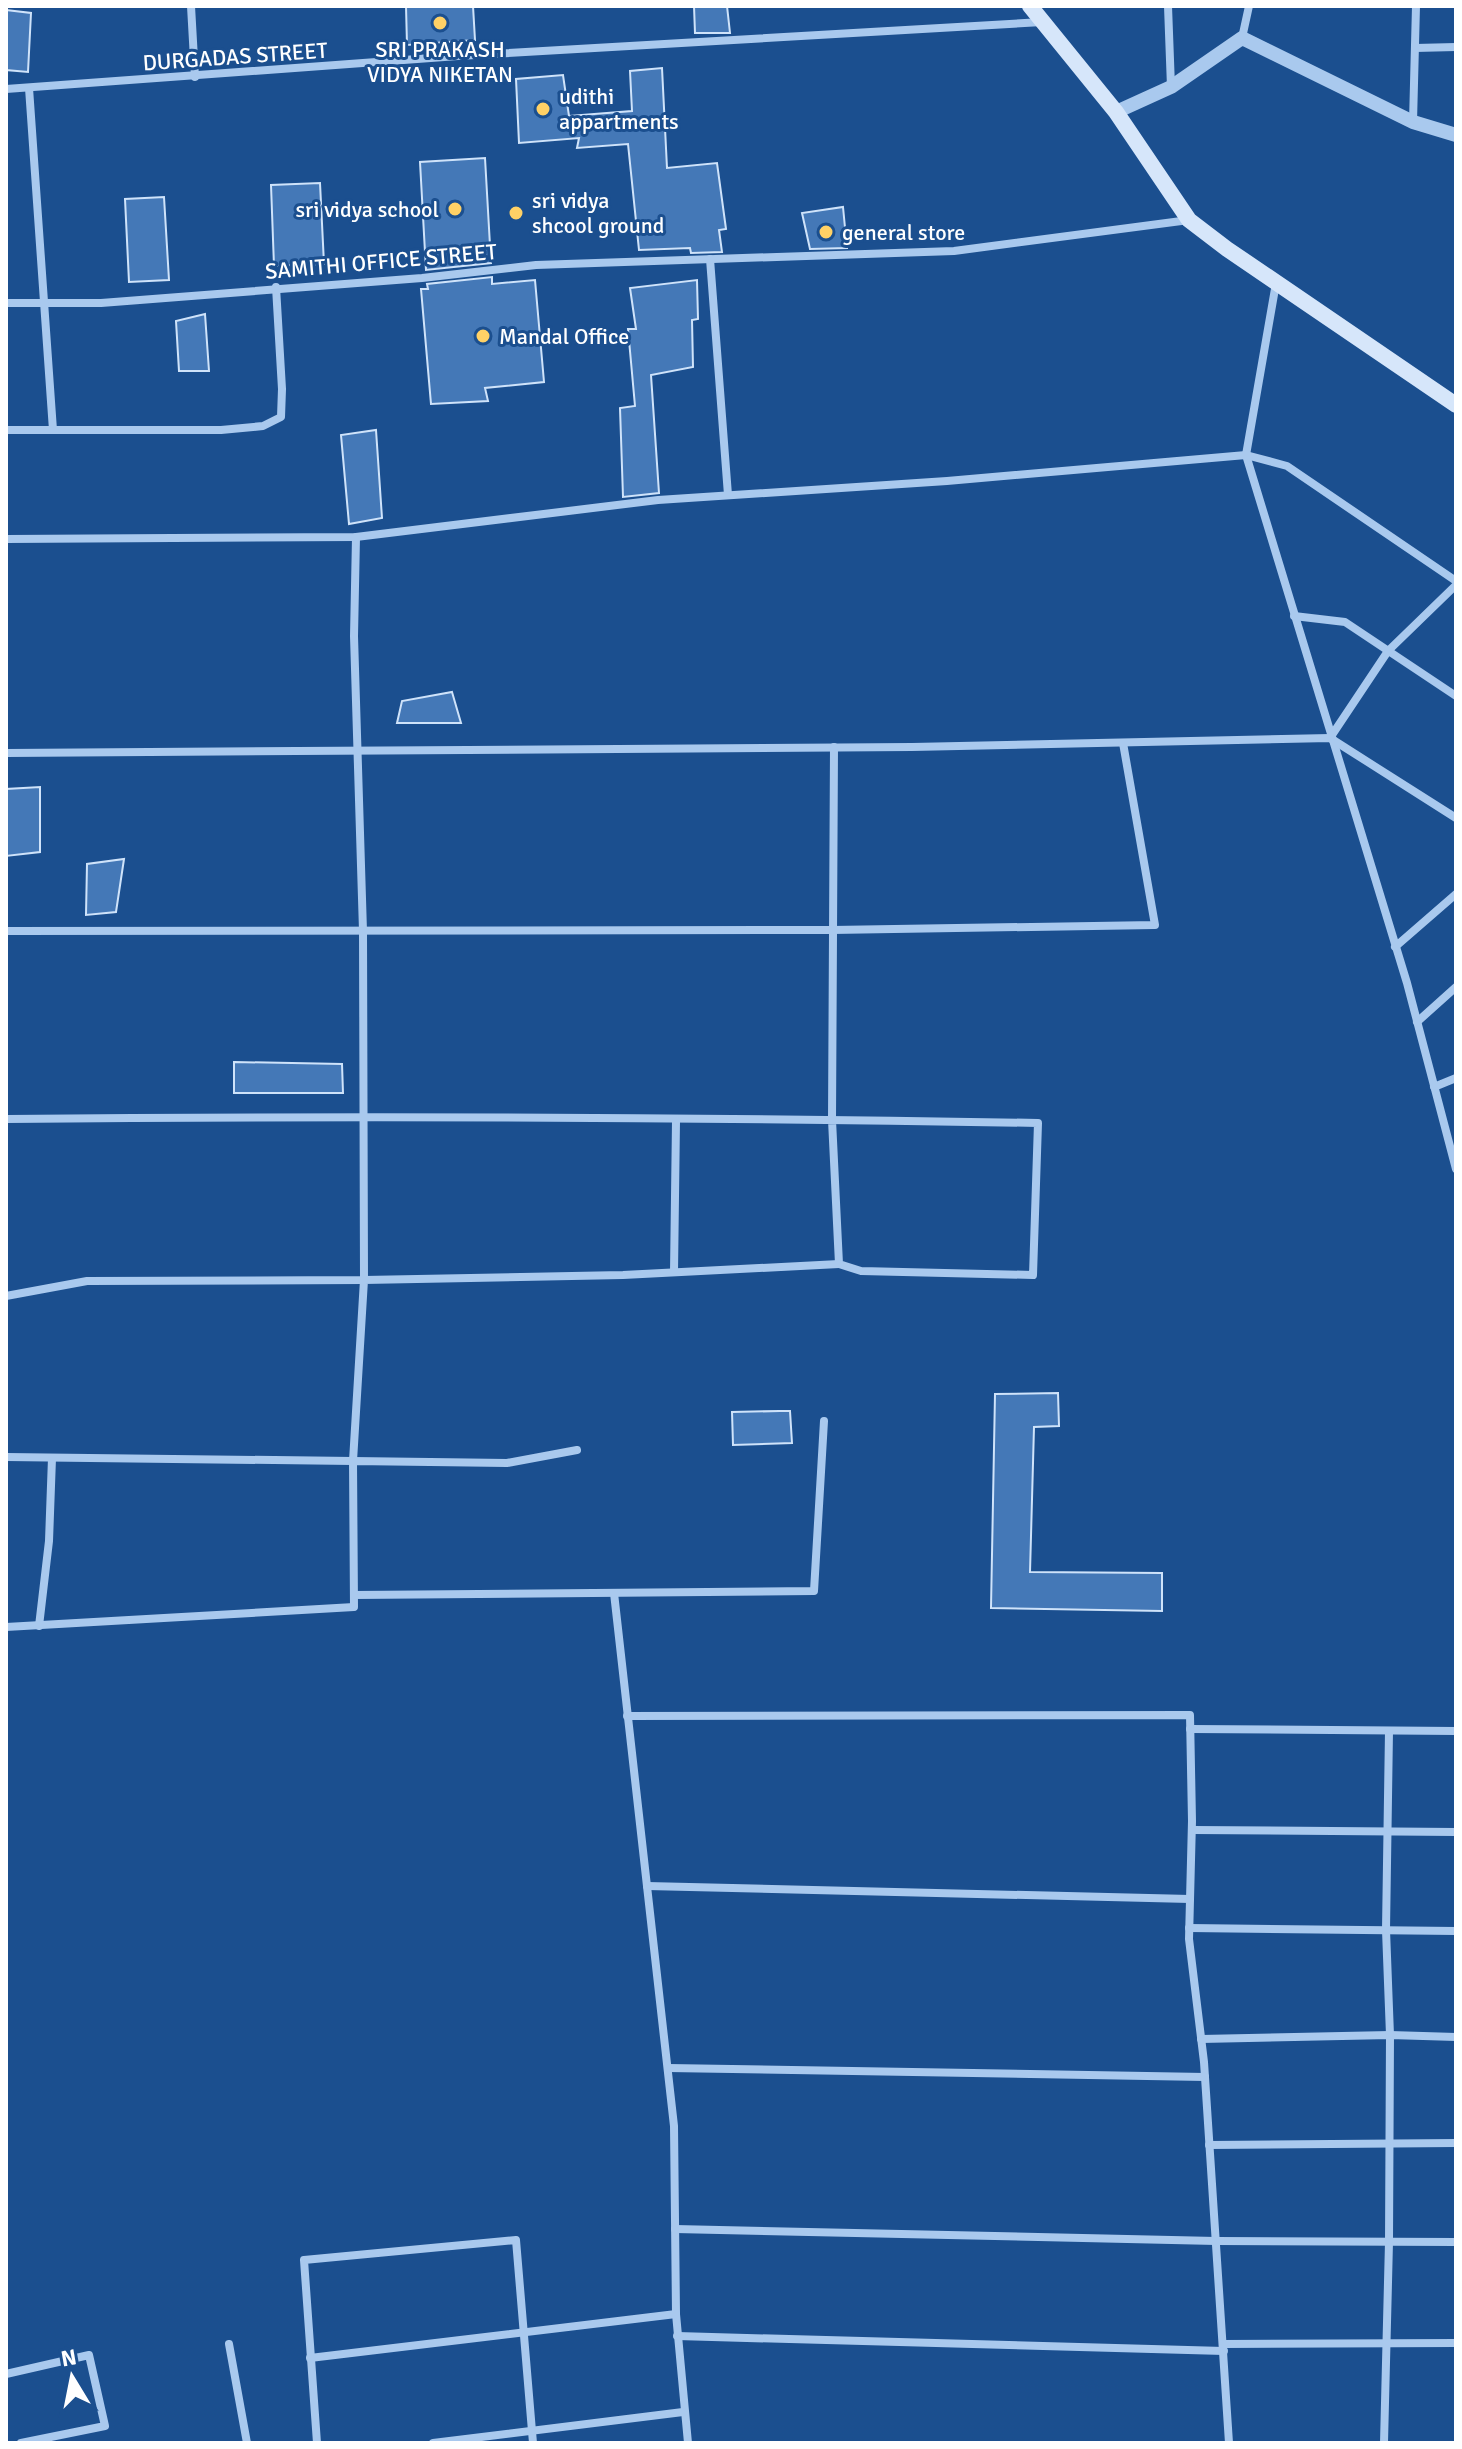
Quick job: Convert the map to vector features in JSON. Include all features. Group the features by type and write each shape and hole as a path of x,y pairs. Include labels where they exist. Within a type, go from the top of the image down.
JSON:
{"main road":[{"path":"1030,6 1116,112 1189,220 1456,405"}],"street":[{"path":"191,6 195,77"},
{"path":"1168,6 1171,87"},
{"path":"1116,112 1171,87 1242,38 1249,6"},
{"path":"1413,122 1416,6"},
{"name":"DURGADAS STREET","path":"6,89 458,56 1042,22"},
{"path":"1242,38 1413,122 1456,135"},
{"path":"1415,48 1456,47"},
{"path":"29,88 53,430"},
{"name":"SAMITHI OFFICE STREET","path":"6,303 101,303 422,278 536,265 954,251 1189,220"},
{"path":"710,259 728,495"},
{"path":"1276,283 1246,455 1395,947 1456,1169"},
{"path":"6,430 221,430 263,426 281,417 276,287"},
{"path":"6,539 356,537 658,500 947,481 1246,455 1287,466 1456,583 1388,651 1330,738"},
{"path":"6,1627 354,1607 353,1461 364,1280 365,1116 356,537"},
{"path":"1294,616 1345,622 1456,696"},
{"path":"6,753 834,747 1330,738 1456,818"},
{"path":"6,931 832,930 1155,925 1123,743"},
{"path":"834,747 832,1120 839,1264"},
{"path":"1395,947 1456,894"},
{"path":"1417,1022 1456,987"},
{"path":"1434,1087 1456,1078"},
{"path":"6,1119 365,1116 1038,1123 1033,1275 861,1271 839,1264 623,1275 87,1281 6,1296"},
{"path":"674,1272 676,1121"},
{"path":"354,1595 814,1591 824,1421"},
{"path":"6,1457 507,1463 577,1450"},
{"path":"39,1626 49,1541 52,1458"},
{"path":"614,1593 674,2126 676,2314 688,2443"},
{"path":"627,1716 1190,1715 1192,1830 1189,1928 1205,2077 1229,2443"},
{"path":"1190,1729 1456,1731"},
{"path":"1384,2443 1389,2242 1390,2035 1386,1930 1389,1731"},
{"path":"1192,1830 1456,1832"},
{"path":"647,1886 1190,1899"},
{"path":"1189,1928 1456,1931"},
{"path":"1201,2039 1390,2035 1456,2037"},
{"path":"668,2068 1205,2077"},
{"path":"1209,2145 1456,2143"},
{"path":"675,2229 1216,2241 1456,2242"},
{"path":"317,2443 304,2260 516,2240 533,2443"},
{"path":"310,2358 676,2314"},
{"path":"677,2336 1224,2348 1456,2343"},
{"path":"229,2344 247,2443"},
{"path":"6,2374 89,2355 105,2426 21,2443"},
{"path":"433,2443 683,2412"}],"building":[{"name":"SRI PRAKASH VIDYA NIKETAN","path":"406,6 473,6 475,40 407,45"},
{"path":"694,6 727,6 730,33 695,33"},
{"path":"6,10 31,13 28,72 6,70"},
{"path":"662,68 667,168 717,163 726,229 719,230 722,252 691,253 690,248 639,250 628,144 577,148 579,138 519,143 516,79 563,75 569,116 632,111 630,71"},
{"name":"sri vidya school","path":"485,158 491,263 426,270 420,162"},
{"path":"320,183 324,264 274,266 271,185"},
{"path":"164,197 169,280 129,282 125,199"},
{"name":"general store","path":"843,207 847,248 810,249 802,213"},
{"name":"Mandal Office","path":"492,277 492,284 535,280 544,382 485,388 488,401 431,404 421,289 428,289 427,284"},
{"path":"697,280 698,319 692,320 693,367 651,375 659,493 623,497 620,408 635,406 628,329 636,329 630,288"},
{"path":"205,314 209,371 179,371 176,321"},
{"path":"376,430 382,518 349,524 341,435"},
{"path":"452,692 461,723 397,723 402,701"},
{"path":"40,787 40,852 6,856 6,789"},
{"path":"124,859 116,912 86,915 87,864"},
{"path":"234,1062 342,1064 343,1093 234,1093"},
{"path":"1058,1393 1059,1426 1034,1427 1030,1572 1162,1573 1162,1611 991,1608 995,1394"},
{"path":"790,1411 792,1443 733,1445 732,1412"}],"place":[{"name":"SRI PRAKASH VIDYA NIKETAN","path":"440,23"},
{"name":"udithi appartments","path":"543,109"},
{"name":"sri vidya school","path":"455,209"},
{"name":"sri vidya shcool ground","path":"516,213"},
{"name":"general store","path":"826,232"},
{"name":"Mandal Office","path":"483,336"}]}
